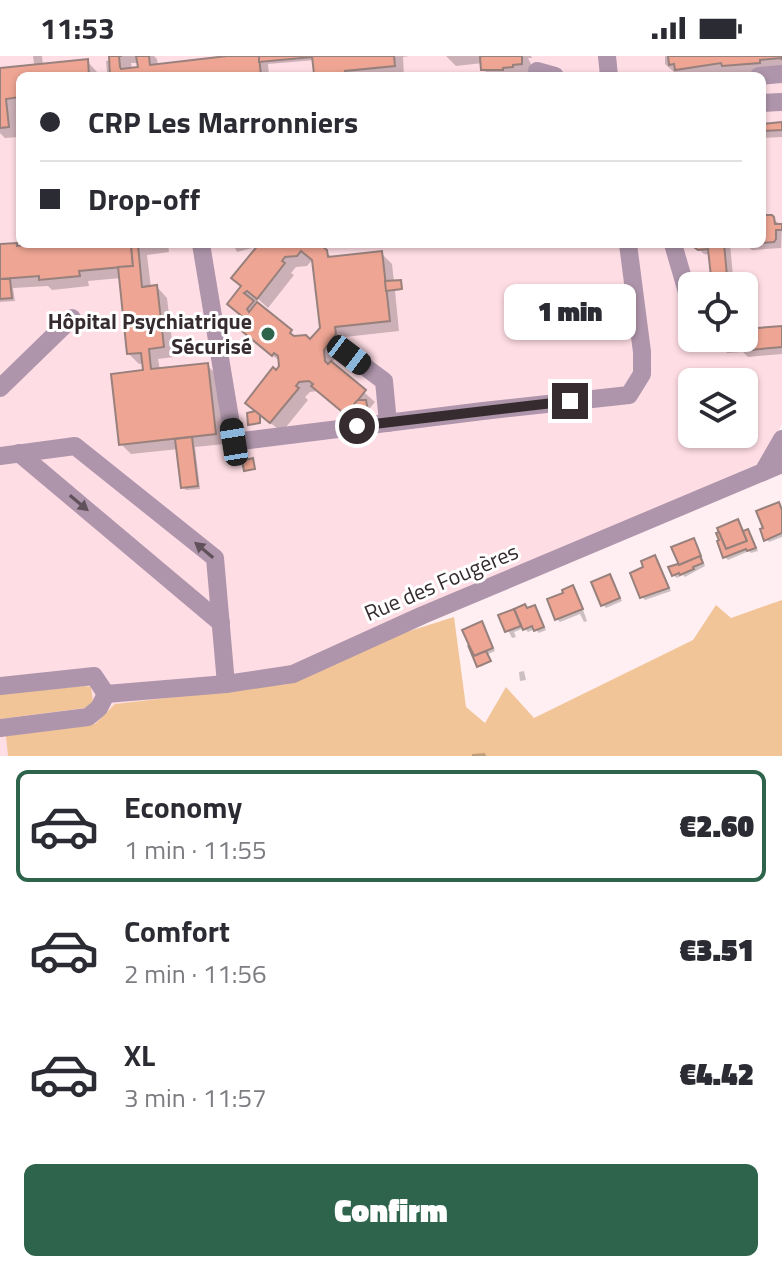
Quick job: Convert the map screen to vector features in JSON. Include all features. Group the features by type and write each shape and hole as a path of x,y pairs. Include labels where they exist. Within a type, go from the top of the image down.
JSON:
{"street":[{"path":"202,248 234,442 629,395 642,374 642,352 629,248"},
{"path":"674,248 681,272"},
{"path":"0,388 72,318"},
{"path":"349,355 384,381 388,423"},
{"path":"763,472 782,439"},
{"path":"0,456 75,446 215,558 226,684"},
{"path":"19,453 221,623"},
{"name":"Rue des Fougères","path":"106,694 226,684 293,674 423,615 782,464"},
{"path":"0,686 94,676 106,694 99,708 88,717 0,728"}],"shaded area":[{"path":"0,56 782,56 782,424 760,463 292,667 256,688 115,704 95,724 7,736 8,756 0,756"},
{"path":"782,600 782,756 8,756 6,736 95,724 115,704 287,684 400,634 454,617 466,707 485,723 506,687 534,718 693,640 716,605 731,618"},
{"path":"91,687 93,703 85,708 0,719 0,694"}],"building":[{"path":"109,56 119,56 121,69 138,67 136,56 149,56 150,65 227,56 259,56 261,72 110,72"},
{"path":"259,56 312,56 312,57 259,62"},
{"path":"312,56 394,56 395,66 314,72"},
{"path":"482,56 522,56 522,64 503,70 481,70"},
{"path":"668,56 782,56 782,60 722,66 721,63 675,70 674,64 669,65"},
{"path":"88,59 89,72 16,72 16,98 6,99 9,127 0,128 0,68"},
{"path":"782,122 782,130 766,131 766,124"},
{"path":"766,215 774,217 775,224 782,224 782,230 776,230 774,242 766,243"},
{"path":"16,243 16,248 131,248 133,266 79,271 80,276 39,280 39,276 0,279 0,244"},
{"path":"131,248 138,248 142,287 157,285 164,347 149,349 151,369 208,363 216,434 119,445 111,374 143,370 141,353 127,354 118,267 133,266"},
{"name":"Hôpital Psychiatrique Sécurisé","path":"256,248 324,248 328,257 382,251 390,321 335,327 336,334 324,350 328,364 331,361 366,390 346,415 309,381 299,382 296,386 299,388 270,423 245,403 273,367 276,370 279,366 278,356 274,353 272,356 237,327 244,318 227,304 241,286 231,278","holes":["301,251 312,260 320,328 310,339 306,335 294,336 290,333 292,330 257,302 249,312 247,309 254,301 244,293 247,291 257,299 285,263 282,261 285,257 297,256"]},
{"path":"695,248 724,248 727,272 710,272 708,249"},
{"path":"0,279 10,279 12,298 0,299"},
{"path":"401,280 402,289 386,291 385,281"},
{"path":"782,326 782,347 758,349 758,328"},
{"path":"358,400 366,400 368,411 356,413 354,404"},
{"path":"255,411 260,415 260,423 248,425 247,413"},
{"path":"192,437 198,486 181,488 175,439"},
{"path":"253,458 255,469 244,471 242,461"},
{"path":"779,502 782,533 764,541 756,511"},
{"path":"738,519 747,541 726,549 717,528"},
{"path":"748,529 756,548 723,558 716,533 719,532 726,549 747,541 743,531"},
{"path":"694,538 701,556 679,565 671,547"},
{"path":"655,555 669,588 640,598 630,573 643,567 641,561"},
{"path":"700,556 703,563 672,576 668,567"},
{"path":"610,574 620,598 601,606 591,582"},
{"path":"573,585 583,609 555,620 547,599"},
{"path":"525,604 527,608 535,605 544,627 534,631 532,626 523,630 514,609"},
{"path":"514,609 521,626 505,632 498,615"},
{"path":"482,621 493,648 474,656 462,630"},
{"path":"468,645 474,656 486,651 491,661 477,667"}],"place":[{"name":"Hôpital Psychiatrique Sécurisé","path":"268,334"}],"route":[{"path":"357,426 570,401"}]}
